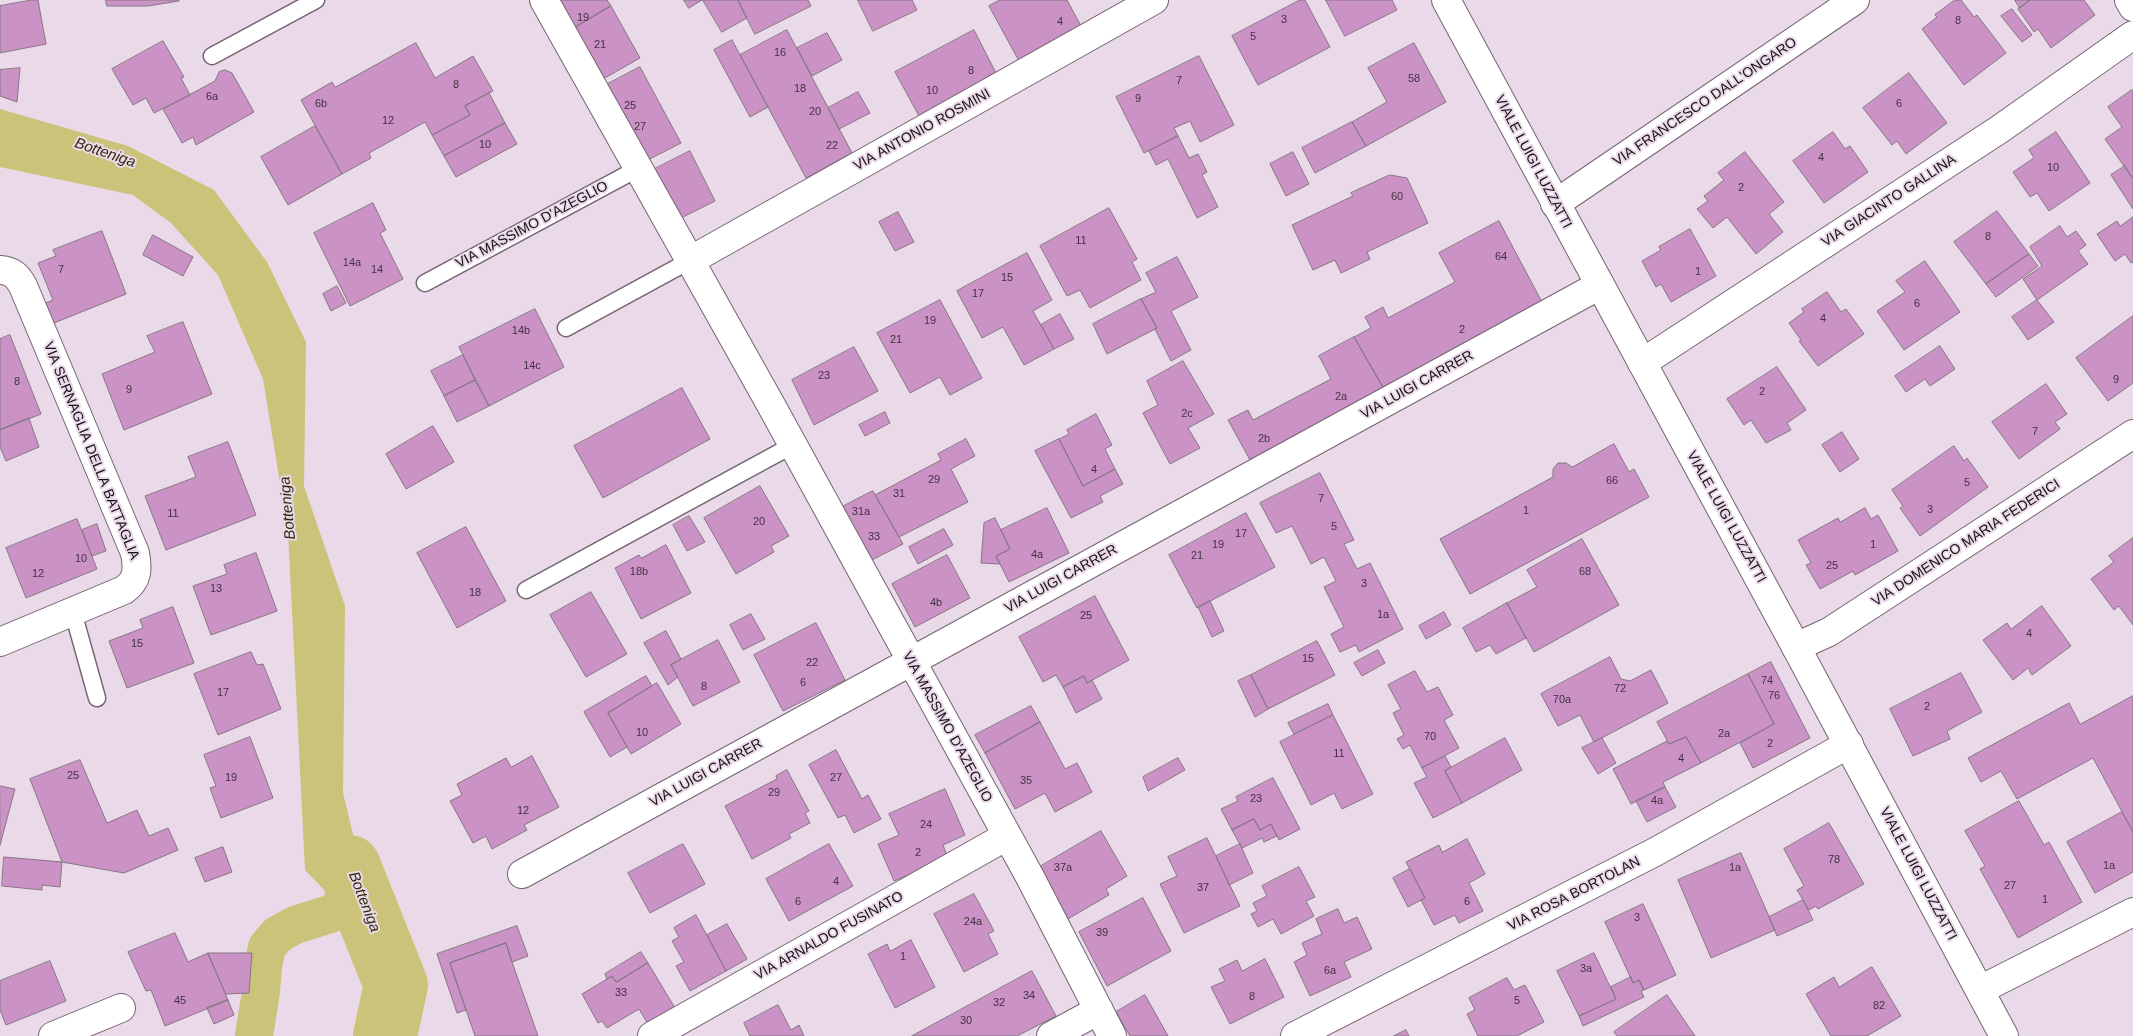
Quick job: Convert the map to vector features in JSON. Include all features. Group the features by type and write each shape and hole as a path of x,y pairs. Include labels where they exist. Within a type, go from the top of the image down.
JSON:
{"street":[{"name":"VIA MASSIMO D'AZEGLIO","path":"544,0 691,260 1007,836 1112,1036"},
{"name":"VIA ANTONIO ROSMINI","path":"691,260 1154,0"},
{"name":"VIALE LUIGI LUZZATTI","path":"1446,0 1796,646 2004,1036"},
{"name":"VIA FRANCESCO DALL'ONGARO","path":"1555,204 1855,0"},
{"path":"2129,0 2133,7"},
{"name":"VIA GIACINTO GALLINA","path":"1642,363 2000,129 2133,35"},
{"name":"VIA SERNAGLIA DELLA BATTAGLIA","path":"0,270 10,271 18,277 23,286 136,558 137,574 133,584 124,590 0,642"},
{"name":"VIA LUIGI CARRER","path":"522,874 1600,285"},
{"name":"VIA DOMENICO MARIA FEDERICI","path":"1796,646 1829,632 2133,434"},
{"name":"VIA ROSA BORTOLAN","path":"1294,1036 1655,852 1848,744"},
{"name":"VIA ARNALDO FUSINATO","path":"652,1036 1007,836"},
{"path":"1980,990 2133,912"},
{"path":"53,1036 121,1008"},
{"path":"1051,1036 1099,1010"}],"lane":[{"path":"212,56 316,0"},
{"name":"VIA MASSIMO D'AZEGLIO","path":"425,282 639,168"},
{"path":"566,328 691,260"},
{"path":"526,590 793,446"},
{"path":"73,612 97,698"}],"water":[{"path":"0,109 128,146 214,190 267,262 306,342 304,486 345,606 343,793 381,949 305,870 288,532 263,379 218,275 171,223 133,195 0,167"}],"building":[{"path":"38,0 46,44 0,53 0,6"},
{"path":"106,0 179,1 148,6 107,6"},
{"path":"550,0 607,0 611,6 567,32"},
{"path":"684,0 702,0 689,8"},
{"path":"703,0 738,0 747,18 722,32"},
{"path":"738,0 808,0 811,6 755,34"},
{"path":"858,0 912,0 917,10 873,31"},
{"path":"1000,0 1067,0 1082,28 1019,61 989,6"},
{"path":"1300,0 1305,0 1330,47 1258,85 1232,36"},
{"path":"1326,0 1392,0 1397,10 1345,36"},
{"path":"1955,0 1961,0 1974,17 1977,15 2006,53 1964,85 1922,29 1937,17 1935,15"},
{"path":"2015,0 2030,0 2020,8"},
{"path":"2030,0 2084,0 2095,15 2051,48 2038,29 2034,32 2018,9"},
{"path":"611,6 640,58 596,83 567,32"},
{"path":"2012,9 2032,35 2022,42 2001,16"},
{"path":"787,30 852,153 806,178 740,55"},
{"path":"974,30 997,75 919,116 895,72"},
{"path":"827,33 842,60 812,76 797,48"},
{"path":"732,40 768,107 750,117 714,50"},
{"path":"163,41 184,77 181,78 190,95 154,113 146,98 133,105 112,69"},
{"path":"416,43 435,78 473,56 493,91 465,106 470,115 432,135 425,122 369,153 371,158 342,174 301,100 332,82 335,87"},
{"path":"1414,43 1446,102 1366,146 1352,122 1387,102 1368,68"},
{"path":"1199,56 1234,125 1200,142 1190,121 1174,128 1178,136 1144,153 1116,97"},
{"path":"640,67 681,143 640,164 600,88"},
{"path":"20,68 17,102 0,96 0,70"},
{"path":"225,70 232,73 254,112 196,145 193,137 182,143 163,109 215,81 219,72"},
{"path":"1909,73 1947,123 1906,154 1897,141 1892,145 1863,108"},
{"path":"2132,90 2133,179 2105,139 2122,127 2108,107"},
{"path":"858,92 870,113 839,129 828,108"},
{"path":"489,93 505,123 444,156 432,135 470,115 465,106"},
{"path":"1352,122 1366,146 1315,173 1302,148"},
{"path":"505,123 517,144 456,177 444,156"},
{"path":"315,126 342,174 288,205 261,157"},
{"path":"1833,132 1845,149 1850,146 1868,172 1824,203 1793,161"},
{"path":"2056,132 2090,183 2049,211 2037,193 2030,197 2013,172 2034,158 2029,150"},
{"path":"1178,136 1189,158 1198,154 1207,172 1202,175 1218,207 1197,218 1168,159 1156,165 1149,151"},
{"path":"690,151 715,201 669,224 645,174"},
{"path":"1293,152 1309,184 1286,196 1270,164"},
{"path":"1745,152 1784,202 1769,214 1783,232 1756,254 1727,217 1713,228 1697,209 1708,201 1704,196 1724,180 1718,173"},
{"path":"2125,166 2133,179 2133,209 2111,175"},
{"path":"1390,175 1407,178 1428,223 1367,252 1370,259 1341,273 1335,260 1313,270 1292,225 1353,196 1351,193"},
{"path":"373,203 386,230 380,233 403,279 350,306 314,233"},
{"path":"1109,208 1137,259 1132,262 1141,280 1090,308 1080,290 1067,296 1040,246"},
{"path":"1997,211 2029,254 1986,284 1954,242"},
{"path":"898,212 914,242 895,251 879,222"},
{"path":"2133,217 2133,262 2131,263 2125,254 2115,261 2097,234 2117,221 2120,226"},
{"path":"1499,221 1543,304 1384,389 1354,337 1371,328 1365,317 1383,307 1388,318 1455,282 1439,253"},
{"path":"2060,226 2067,237 2076,231 2086,245 2078,251 2088,264 2037,300 2023,279 2042,266 2030,247"},
{"path":"1690,229 1716,276 1671,302 1661,284 1656,287 1642,261 1661,250 1659,247"},
{"path":"102,231 126,294 44,327 36,307 53,300 38,263 56,256 53,250"},
{"path":"153,235 193,257 183,276 143,255"},
{"path":"1027,253 1052,300 1033,311 1054,349 1024,365 1003,327 982,338 957,291"},
{"path":"2029,254 2038,266 1996,297 1986,284"},
{"path":"1177,257 1198,297 1171,311 1191,350 1171,361 1155,329 1157,328 1141,299 1156,292 1146,273"},
{"path":"1925,261 1960,312 1904,350 1877,311 1905,292 1896,281"},
{"path":"337,286 346,303 331,311 323,294"},
{"path":"1827,292 1841,312 1846,309 1864,334 1818,366 1799,341 1801,340 1789,323 1804,312 1802,309"},
{"path":"1141,299 1157,328 1107,354 1093,324"},
{"path":"940,300 982,378 950,395 940,377 910,393 877,333"},
{"path":"2037,300 2054,322 2028,340 2012,317"},
{"path":"535,309 564,367 489,406 459,347"},
{"path":"1060,314 1074,339 1054,349 1041,325"},
{"path":"2133,316 2133,383 2108,401 2076,358"},
{"path":"183,322 212,394 124,430 102,374 155,352 147,336"},
{"path":"10,335 41,414 0,430 0,339"},
{"path":"1354,337 1384,389 1250,460 1228,420 1248,410 1253,420 1331,379 1319,356"},
{"path":"1940,346 1955,369 1930,386 1925,379 1906,392 1895,376"},
{"path":"854,347 878,391 814,425 792,380"},
{"path":"463,355 475,380 444,396 431,371"},
{"path":"1183,361 1214,414 1188,428 1200,448 1170,464 1143,413 1158,405 1147,381"},
{"path":"1777,367 1806,410 1787,423 1791,430 1766,443 1751,420 1744,425 1727,399"},
{"path":"475,380 489,406 457,422 444,396"},
{"path":"2046,384 2067,414 2055,422 2060,429 2019,459 1992,422"},
{"path":"682,388 710,439 603,498 574,446"},
{"path":"885,412 890,423 865,436 859,425"},
{"path":"1096,414 1112,445 1105,449 1115,469 1083,486 1059,439 1069,434 1067,430"},
{"path":"29,418 39,447 6,461 0,447 0,430"},
{"path":"433,426 454,462 406,489 386,454"},
{"path":"1842,432 1859,459 1840,472 1822,445"},
{"path":"966,439 975,456 951,469 968,502 899,537 875,495 941,460 938,454"},
{"path":"1059,439 1083,486 1115,469 1123,484 1100,496 1103,502 1071,518 1035,451"},
{"path":"228,442 256,515 166,550 145,496 196,477 188,457"},
{"path":"1614,444 1629,472 1634,469 1649,497 1470,594 1440,539 1553,477 1553,469 1558,463 1566,463 1572,467"},
{"path":"1954,446 1964,461 1967,458 1988,487 1920,536 1900,508 1903,506 1892,490"},
{"path":"1320,473 1354,540 1344,544 1357,569 1370,563 1403,629 1359,652 1356,645 1340,652 1331,634 1344,627 1324,587 1336,581 1324,557 1311,564 1292,526 1276,533 1260,503"},
{"path":"760,486 789,536 771,546 774,552 736,574 704,518"},
{"path":"873,491 903,544 866,563 838,509"},
{"path":"1047,508 1069,553 1009,582 996,556 1010,549 1001,530"},
{"path":"1865,508 1871,519 1878,515 1898,551 1855,575 1853,571 1820,589 1806,565 1811,563 1798,540 1838,518 1840,522"},
{"path":"1246,513 1275,567 1197,608 1169,555"},
{"path":"689,516 705,542 687,551 673,525"},
{"path":"995,518 1010,549 996,556 1000,564 981,563 984,523"},
{"path":"77,519 97,569 26,598 6,548"},
{"path":"97,524 106,551 92,556 82,530"},
{"path":"466,527 506,601 457,628 417,553"},
{"path":"944,529 953,545 918,564 909,547"},
{"path":"2133,538 2133,625 2119,606 2114,610 2091,579 2114,562 2109,556"},
{"path":"1582,539 1619,605 1534,652 1507,603 1537,587 1527,570"},
{"path":"666,545 691,593 641,619 615,568 639,555 641,558"},
{"path":"256,553 277,611 211,635 193,586 227,574 224,565"},
{"path":"947,555 970,598 915,627 892,584"},
{"path":"591,592 627,654 586,677 550,615"},
{"path":"1095,596 1129,660 1087,683 1084,676 1063,687 1056,675 1043,682 1019,637"},
{"path":"1210,601 1224,631 1212,637 1198,607"},
{"path":"1507,603 1526,638 1496,654 1490,645 1476,652 1463,628"},
{"path":"2042,606 2071,646 2032,675 2028,668 2013,680 1983,640 2007,623 2011,629"},
{"path":"173,607 194,663 127,688 109,641 143,628 140,620"},
{"path":"1444,612 1451,625 1426,639 1419,626"},
{"path":"751,614 765,639 743,650 730,625"},
{"path":"816,623 845,680 783,711 754,655"},
{"path":"666,631 681,659 671,665 678,677 668,685 644,643"},
{"path":"718,640 740,682 693,706 671,665"},
{"path":"1317,641 1335,675 1268,709 1251,675"},
{"path":"1378,650 1385,663 1362,676 1354,663"},
{"path":"251,652 257,665 263,664 281,709 218,735 194,674"},
{"path":"1610,657 1621,679 1630,681 1651,670 1668,703 1594,742 1580,715 1558,726 1541,694"},
{"path":"1771,662 1810,738 1753,768 1740,743 1774,724 1748,674"},
{"path":"1415,671 1427,692 1438,687 1453,715 1444,720 1459,748 1422,768 1410,745 1403,749 1397,739 1404,735 1393,713 1401,709 1388,685"},
{"path":"1961,673 1982,712 1947,731 1950,739 1913,756 1890,709"},
{"path":"1748,674 1774,724 1701,763 1686,737 1669,744 1657,722"},
{"path":"1251,675 1268,709 1255,717 1238,681"},
{"path":"646,676 652,686 608,713 627,747 610,757 584,712"},
{"path":"1084,676 1087,683 1092,680 1102,699 1076,713 1063,687"},
{"path":"657,683 681,724 631,754 608,713"},
{"path":"2133,696 2133,832 2093,758 2017,799 2001,771 1981,782 1968,758 2069,703 2080,724"},
{"path":"1328,704 1333,715 1294,734 1288,723"},
{"path":"1031,706 1040,722 985,753 975,735"},
{"path":"1333,715 1373,794 1342,809 1334,793 1311,805 1280,742"},
{"path":"1040,722 1065,769 1077,763 1092,792 1055,812 1045,793 1015,809 985,753"},
{"path":"250,737 273,798 221,818 210,788 216,786 204,755"},
{"path":"1686,737 1701,763 1663,782 1665,787 1631,804 1613,769 1667,741 1669,744"},
{"path":"1505,738 1522,770 1462,803 1445,771"},
{"path":"1602,738 1616,763 1598,774 1582,748"},
{"path":"836,750 862,799 868,795 881,819 854,833 845,815 838,818 809,765"},
{"path":"532,756 559,807 524,825 527,830 492,849 486,836 473,843 450,801 462,795 457,784 506,758 511,767"},
{"path":"1445,756 1451,767 1445,771 1462,803 1433,818 1414,783 1427,777 1422,768"},
{"path":"1178,758 1185,770 1148,791 1143,777"},
{"path":"80,760 107,823 137,810 149,836 168,828 178,850 124,873 62,862 30,779"},
{"path":"787,770 809,811 805,813 810,823 789,834 791,838 752,859 725,806 777,779 776,776"},
{"path":"1273,778 1300,829 1279,840 1271,824 1260,830 1254,819 1232,830 1221,809 1238,801 1236,797"},
{"path":"0,786 15,789 0,845"},
{"path":"1665,787 1676,807 1647,822 1636,801"},
{"path":"945,789 965,835 943,845 948,858 894,881 878,844 899,835 889,814"},
{"path":"2019,801 2044,845 2049,842 2082,902 2018,938 1980,869 1985,866 1965,831"},
{"path":"2122,812 2133,832 2133,872 2095,893 2067,842"},
{"path":"1254,819 1260,830 1271,824 1277,836 1264,842 1262,838 1242,848 1232,830"},
{"path":"1829,823 1864,884 1818,909 1816,906 1809,910 1797,890 1804,886 1784,849"},
{"path":"1101,831 1127,876 1106,889 1109,895 1066,920 1036,869"},
{"path":"1207,838 1240,906 1184,933 1160,884 1177,876 1168,857"},
{"path":"1467,839 1485,874 1469,883 1483,911 1459,923 1455,915 1434,925 1421,900 1425,898 1406,862 1439,845 1442,852"},
{"path":"683,844 705,884 650,913 628,873"},
{"path":"829,844 853,886 789,921 766,879"},
{"path":"1240,844 1253,873 1229,885 1216,856"},
{"path":"223,847 232,872 205,882 195,858"},
{"path":"1741,853 1775,930 1711,958 1678,880"},
{"path":"4,857 62,862 60,887 42,885 42,890 2,886"},
{"path":"1299,867 1315,897 1306,901 1314,916 1281,934 1273,919 1258,927 1251,914 1257,911 1253,903 1267,896 1262,886"},
{"path":"1410,869 1425,898 1408,907 1393,878"},
{"path":"974,894 994,931 988,934 998,954 964,972 934,914"},
{"path":"1143,898 1171,951 1107,986 1079,932"},
{"path":"1803,900 1813,920 1777,936 1769,917"},
{"path":"1643,904 1676,975 1644,990 1639,980 1633,983 1605,922"},
{"path":"1338,909 1344,923 1357,917 1372,949 1344,962 1351,977 1310,996 1294,962 1307,955 1302,943 1322,934 1316,919"},
{"path":"696,915 726,971 690,991 676,966 684,962 672,941 679,937 674,928"},
{"path":"727,924 747,959 726,971 707,935"},
{"path":"517,926 528,956 512,962 506,943 450,963 466,1010 457,1013 437,954"},
{"path":"175,933 188,962 208,953 228,1000 165,1026 151,990 146,991 128,952"},
{"path":"911,940 935,987 895,1008 868,954 887,944 890,951"},
{"path":"506,943 538,1036 475,1036 450,963"},
{"path":"641,952 648,963 616,982 612,976 607,979 605,974"},
{"path":"208,953 252,953 249,993 226,994"},
{"path":"1594,953 1616,999 1579,1016 1557,971"},
{"path":"1265,959 1284,997 1230,1024 1211,987 1225,981 1219,969 1237,960 1242,971"},
{"path":"50,961 66,1001 6,1025 0,1010 0,981"},
{"path":"648,963 675,1008 648,1024 639,1009 607,1028 602,1021 598,1023 582,994 612,976 616,982"},
{"path":"1872,967 1901,1016 1867,1036 1831,1036 1806,994 1834,977 1839,987"},
{"path":"1032,971 1056,1016 1017,1036 912,1036"},
{"path":"1631,977 1633,983 1639,980 1644,990 1641,991 1644,997 1583,1026 1579,1016 1616,999 1611,987"},
{"path":"1507,978 1514,990 1525,985 1544,1022 1517,1036 1478,1036 1467,1014 1475,1010 1469,998"},
{"path":"1145,995 1168,1036 1130,1036 1116,1012"},
{"path":"1667,995 1695,1036 1617,1036 1614,1032"},
{"path":"228,1000 234,1015 214,1024 207,1008"},
{"path":"778,1005 791,1030 799,1025 804,1036 750,1036 744,1023"},
{"path":"1406,1030 1409,1036 1394,1036"}],"waterway":[{"name":"Botteniga","path":"349,867 396,985 385,1036"},
{"path":"254,1036 267,947 277,935 295,925 330,914 360,895"}]}
